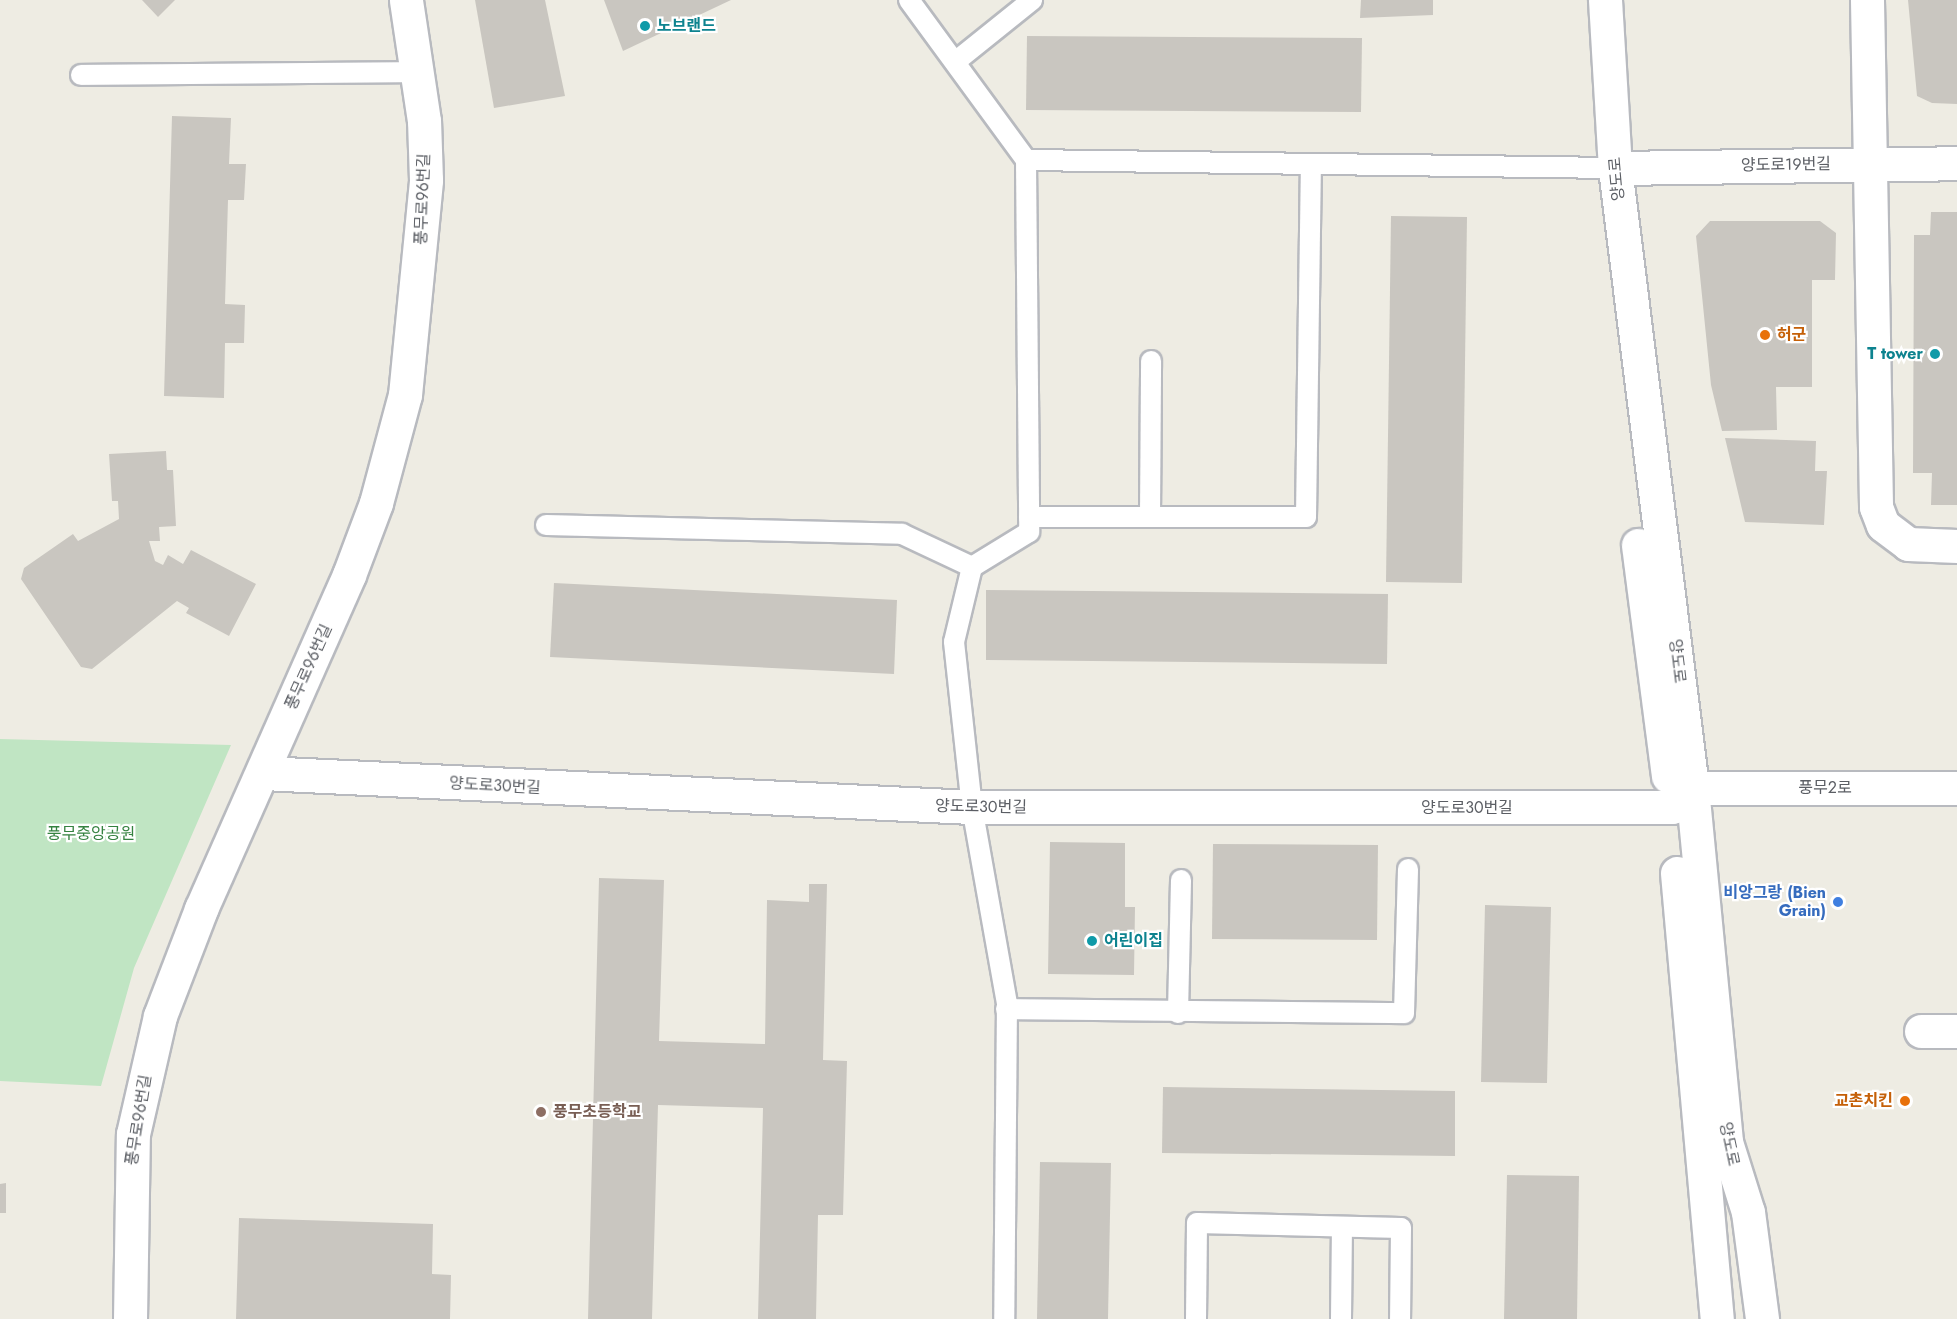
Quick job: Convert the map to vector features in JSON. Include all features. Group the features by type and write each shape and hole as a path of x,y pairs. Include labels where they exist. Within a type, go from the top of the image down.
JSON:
{"street":[{"name":"풍무로96번길","path":"130,1319 128,1195 144,1076 178,966 361,545 405,394 425,191 419,72 406,0"},
{"name":"양도로","path":"1585,0 1726,1142 1748,1212 1762,1319"},
{"name":"양도로","path":"1605,0 1605,168"},
{"path":"1867,0 1876,507 1883,525 1908,544 1957,546"},
{"name":"양도로19번길","path":"1605,168 1957,163"},
{"name":"양도로30번길","path":"263,773 972,807 1682,797"},
{"name":"풍무2로","path":"1682,797 1957,788"},
{"name":"양도로","path":"1682,797 1717,1319"},
{"path":"1921,1031 1957,1031"}],"lane":[{"path":"909,0 1026,160 1029,532 972,567 954,642 972,807 1006,1009 1004,1319"},
{"path":"954,62 1032,0"},
{"path":"81,75 419,72"},
{"path":"1026,160 1311,166 1605,168"},
{"path":"1029,517 1306,517 1311,166"},
{"path":"1150,517 1152,361"},
{"path":"546,525 902,534 972,567"},
{"path":"1006,1009 1178,1013 1404,1013 1408,869"},
{"path":"1178,1013 1181,880"},
{"path":"1196,1319 1197,1223 1401,1228 1400,1319"},
{"path":"1341,1319 1342,1227"}],"green space":[{"name":"풍무중앙공원","path":"0,739 231,745 134,968 101,1086 0,1081"}],"building":[{"path":"142,0 175,0 158,17"},
{"path":"475,0 545,0 565,96 494,108"},
{"name":"노브랜드","path":"604,0 731,0 623,51"},
{"path":"1361,0 1433,0 1433,15 1360,18"},
{"path":"1908,0 1957,0 1957,104 1932,103 1917,96"},
{"path":"1027,36 1362,38 1361,112 1026,110"},
{"path":"172,116 231,118 229,164 246,164 244,200 228,200 225,304 245,305 244,343 225,343 224,398 164,396"},
{"name":"T tower","path":"1931,212 1957,212 1957,505 1931,505 1932,473 1913,473 1914,235 1930,235"},
{"path":"1391,216 1467,217 1462,583 1386,582"},
{"path":"1710,221 1820,221 1836,233 1835,280 1812,280 1812,387 1776,387 1777,430 1722,431 1711,385 1696,236"},
{"path":"1725,438 1816,441 1815,471 1827,471 1824,525 1745,522"},
{"path":"166,451 167,470 173,470 176,526 159,527 160,541 149,541 155,561 163,565 168,555 183,564 191,550 256,584 229,636 186,613 189,608 177,601 92,669 81,667 21,579 24,568 73,534 78,541 119,519 118,501 112,501 109,454"},
{"path":"554,583 897,600 894,674 550,657"},
{"path":"986,590 1388,594 1387,664 986,660"},
{"name":"어린이집","path":"1050,842 1125,843 1125,907 1135,907 1134,975 1048,974"},
{"path":"1213,844 1378,845 1377,940 1212,939"},
{"path":"599,878 664,880 659,1041 765,1044 767,900 809,902 809,884 827,884 823,1060 847,1061 843,1215 818,1215 816,1319 758,1319 763,1108 658,1105 652,1319 588,1319"},
{"path":"1485,905 1551,907 1547,1083 1481,1082"},
{"path":"1163,1087 1455,1091 1455,1156 1162,1153"},
{"path":"1040,1162 1111,1163 1108,1319 1037,1319"},
{"path":"1507,1175 1579,1176 1577,1319 1504,1319"},
{"path":"6,1183 6,1213 0,1213 0,1184"},
{"path":"239,1218 433,1224 432,1274 451,1275 450,1319 236,1319"}],"place":[{"name":"노브랜드","path":"645,26"},
{"name":"허군","path":"1765,335"},
{"name":"T tower","path":"1935,354"},
{"name":"비앙그랑 (Bien Grain)","path":"1838,902"},
{"name":"어린이집","path":"1092,941"},
{"name":"교촌치킨","path":"1905,1101"},
{"name":"풍무초등학교","path":"541,1112"}]}
